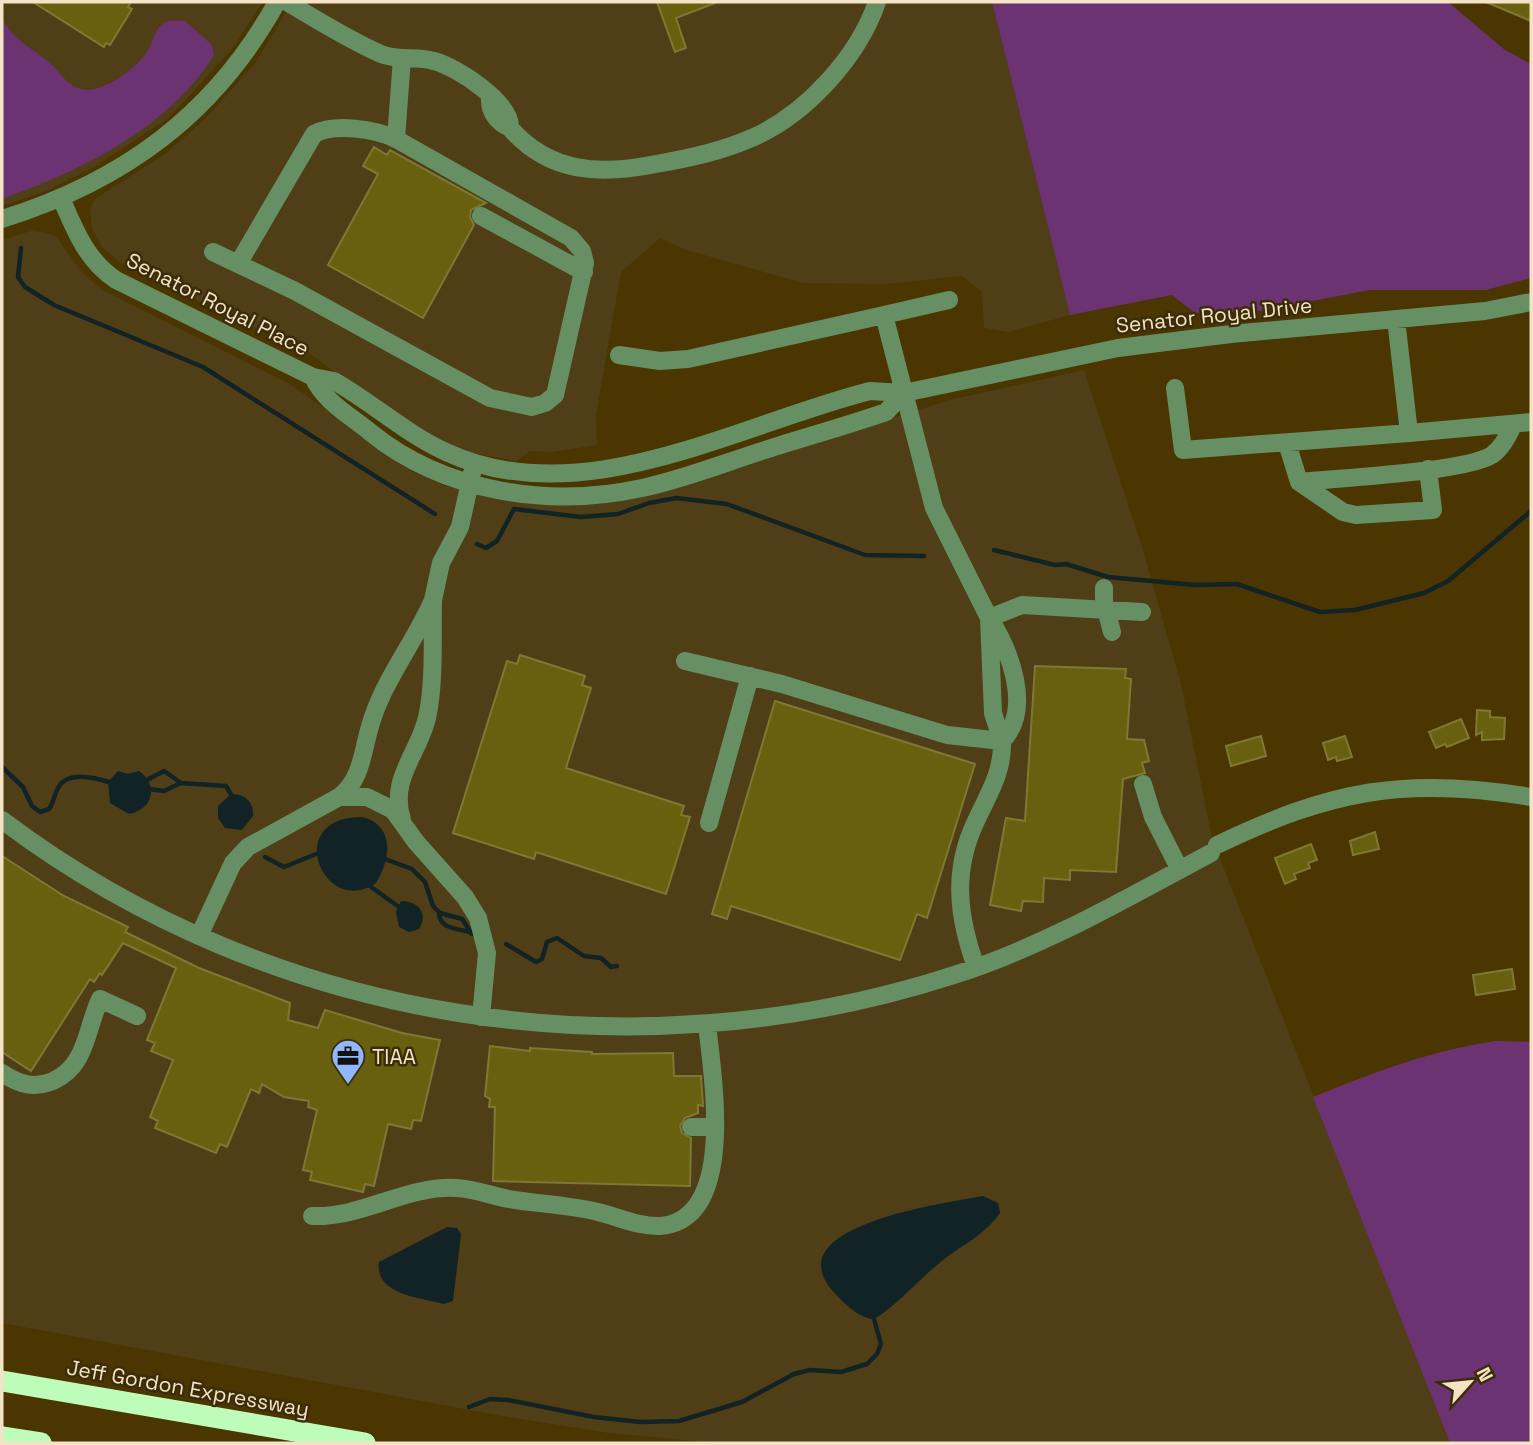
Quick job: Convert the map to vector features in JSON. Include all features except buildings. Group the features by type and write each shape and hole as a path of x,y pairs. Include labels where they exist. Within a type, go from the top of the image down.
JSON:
{"highway":[{"name":"Jeff Gordon Expressway","path":"2,1381 365,1443"},
{"path":"2,1437 41,1443"}],"street":[{"path":"2,219 61,198 139,156 203,104 247,52 278,2"},
{"path":"287,2 374,50 445,65 471,81 490,98 491,110 499,121 522,141 547,158 568,167 597,172 666,162 734,145 774,126 817,90 855,45 877,2"},
{"path":"396,139 402,58"},
{"path":"213,252 370,331 479,393 533,407 545,403 557,390 584,272 584,256 575,242 396,139 382,134 334,128 314,134 238,264"},
{"name":"Senator Royal Place","path":"61,198 84,249 107,274 313,377 334,381 425,441 474,463 523,471 580,472"},
{"path":"512,233 523,213"},
{"path":"481,216 584,272"},
{"path":"619,355 660,361 688,359 949,300"},
{"name":"Senator Royal Drive","path":"580,472 625,466 661,457 870,391 904,393 1118,348 1499,309 1531,302"},
{"path":"884,315 937,518 989,618 992,704 1002,741 999,772 970,836 960,872 960,916 976,967"},
{"path":"1396,319 1409,433"},
{"name":"Senator Royal Place","path":"313,377 331,401 393,449 425,468 469,484 561,496"},
{"path":"1175,388 1183,450 1522,423"},
{"name":"Senator Royal Drive","path":"561,496 607,494 664,483 886,412 904,393"},
{"path":"1299,482 1463,465 1490,456 1501,448 1522,423"},
{"path":"1287,443 1299,482 1343,512 1356,515 1433,510 1428,468"},
{"path":"404,826 399,788 405,765 427,718 433,600 441,562 460,527 474,463"},
{"path":"1104,589 1112,632"},
{"path":"339,797 355,778 380,698 409,650 433,600"},
{"path":"989,618 1022,605 1142,612"},
{"path":"685,661 750,676 947,735 1002,741"},
{"path":"709,823 750,676"},
{"path":"1143,784 1153,817 1180,870"},
{"path":"2,820 103,888 199,936 271,966 350,992 481,1017 591,1027 707,1024 824,1009 930,982 976,967 1076,926 1214,849 1298,811 1369,791 1443,786 1531,797"},
{"path":"199,936 233,863 242,852 262,837 339,797 355,794 382,802 393,810 465,897 478,918 487,953 481,1017"},
{"path":"2,1073 20,1083 37,1086 68,1073 83,1051 100,999 137,1016"},
{"path":"312,1216 345,1214 411,1194 457,1188 589,1210 647,1226 667,1225 688,1214 706,1192 711,1169 714,1127 707,1024"},
{"path":"691,1127 714,1127"}],"shaded area":[{"path":"2,2 263,2 232,49 170,117 91,169 44,192 2,206"},
{"path":"292,2 992,2 1070,315 1009,332 984,328 982,292 962,276 885,284 803,283 683,249 660,238 621,272 596,415 597,445 552,452 530,451 516,461 462,451 409,426 309,353 126,267 102,247 92,229 90,208 96,198 165,154 204,120 256,62"},
{"path":"992,2 1448,2 1505,50 1531,64 1531,278 1486,290 1370,290 1259,311 1195,313 1172,295 1070,315"},
{"path":"2,19 20,40 53,66 69,83 81,89 99,88 119,78 137,64 150,47 158,28 169,21 185,21 212,45 214,55 195,81 147,126 91,161 2,199"},
{"name":"TIAA","path":"34,230 56,236 81,271 101,289 293,386 409,470 445,486 494,496 568,503 780,452 954,399 1084,370 1142,547 1181,684 1212,838 1450,1443 717,1443 609,1433 502,1416 2,1323 2,240"},
{"path":"118,771 128,774 139,771 145,777 151,790 144,808 129,814 110,803 108,782"},
{"path":"231,794 244,797 252,807 253,816 242,830 225,828 218,818 218,806"},
{"path":"362,817 373,821 385,835 385,864 376,883 357,890 340,888 327,878 319,863 317,847 323,832 337,821"},
{"path":"401,901 412,903 420,909 423,918 419,929 409,932 399,927 396,912"},
{"path":"1495,1041 1531,1042 1531,1443 1450,1443 1313,1097 1424,1057"},
{"path":"983,1196 998,1203 1000,1213 993,1222 874,1319 856,1312 831,1289 821,1267 828,1248 846,1233 905,1212"},
{"path":"447,1227 457,1228 461,1234 453,1301 444,1304 412,1297 384,1282 379,1273 379,1262"}],"waterway":[{"path":"21,248 18,277 25,287 54,305 203,367 435,514"},
{"path":"477,544 486,548 497,541 514,509 581,517 618,514 649,503 676,498 727,504 865,555 924,556"},
{"path":"994,550 1055,565 1066,564 1108,577 1195,585 1237,584 1320,612 1355,610 1424,593 1448,581 1531,511"},
{"path":"2,767 23,787 32,806 40,812 49,809 58,788 68,779 83,777 112,783"},
{"path":"145,781 164,771 181,783 226,786 233,798"},
{"path":"149,789 164,791 181,783"},
{"path":"265,857 284,867 321,852"},
{"path":"382,858 412,869 425,882 433,906 440,913 462,919 472,934"},
{"path":"367,884 399,907"},
{"path":"439,912 445,925 469,932"},
{"path":"506,944 536,962 542,959 547,942 557,938 584,956 601,958 611,967 617,966"},
{"path":"469,1407 490,1399 508,1400 594,1417 640,1422 679,1421 742,1402 794,1374 810,1370 841,1372 867,1364 877,1354 881,1344 874,1319"}],"place":[{"name":"TIAA","path":"348,1086"}]}
